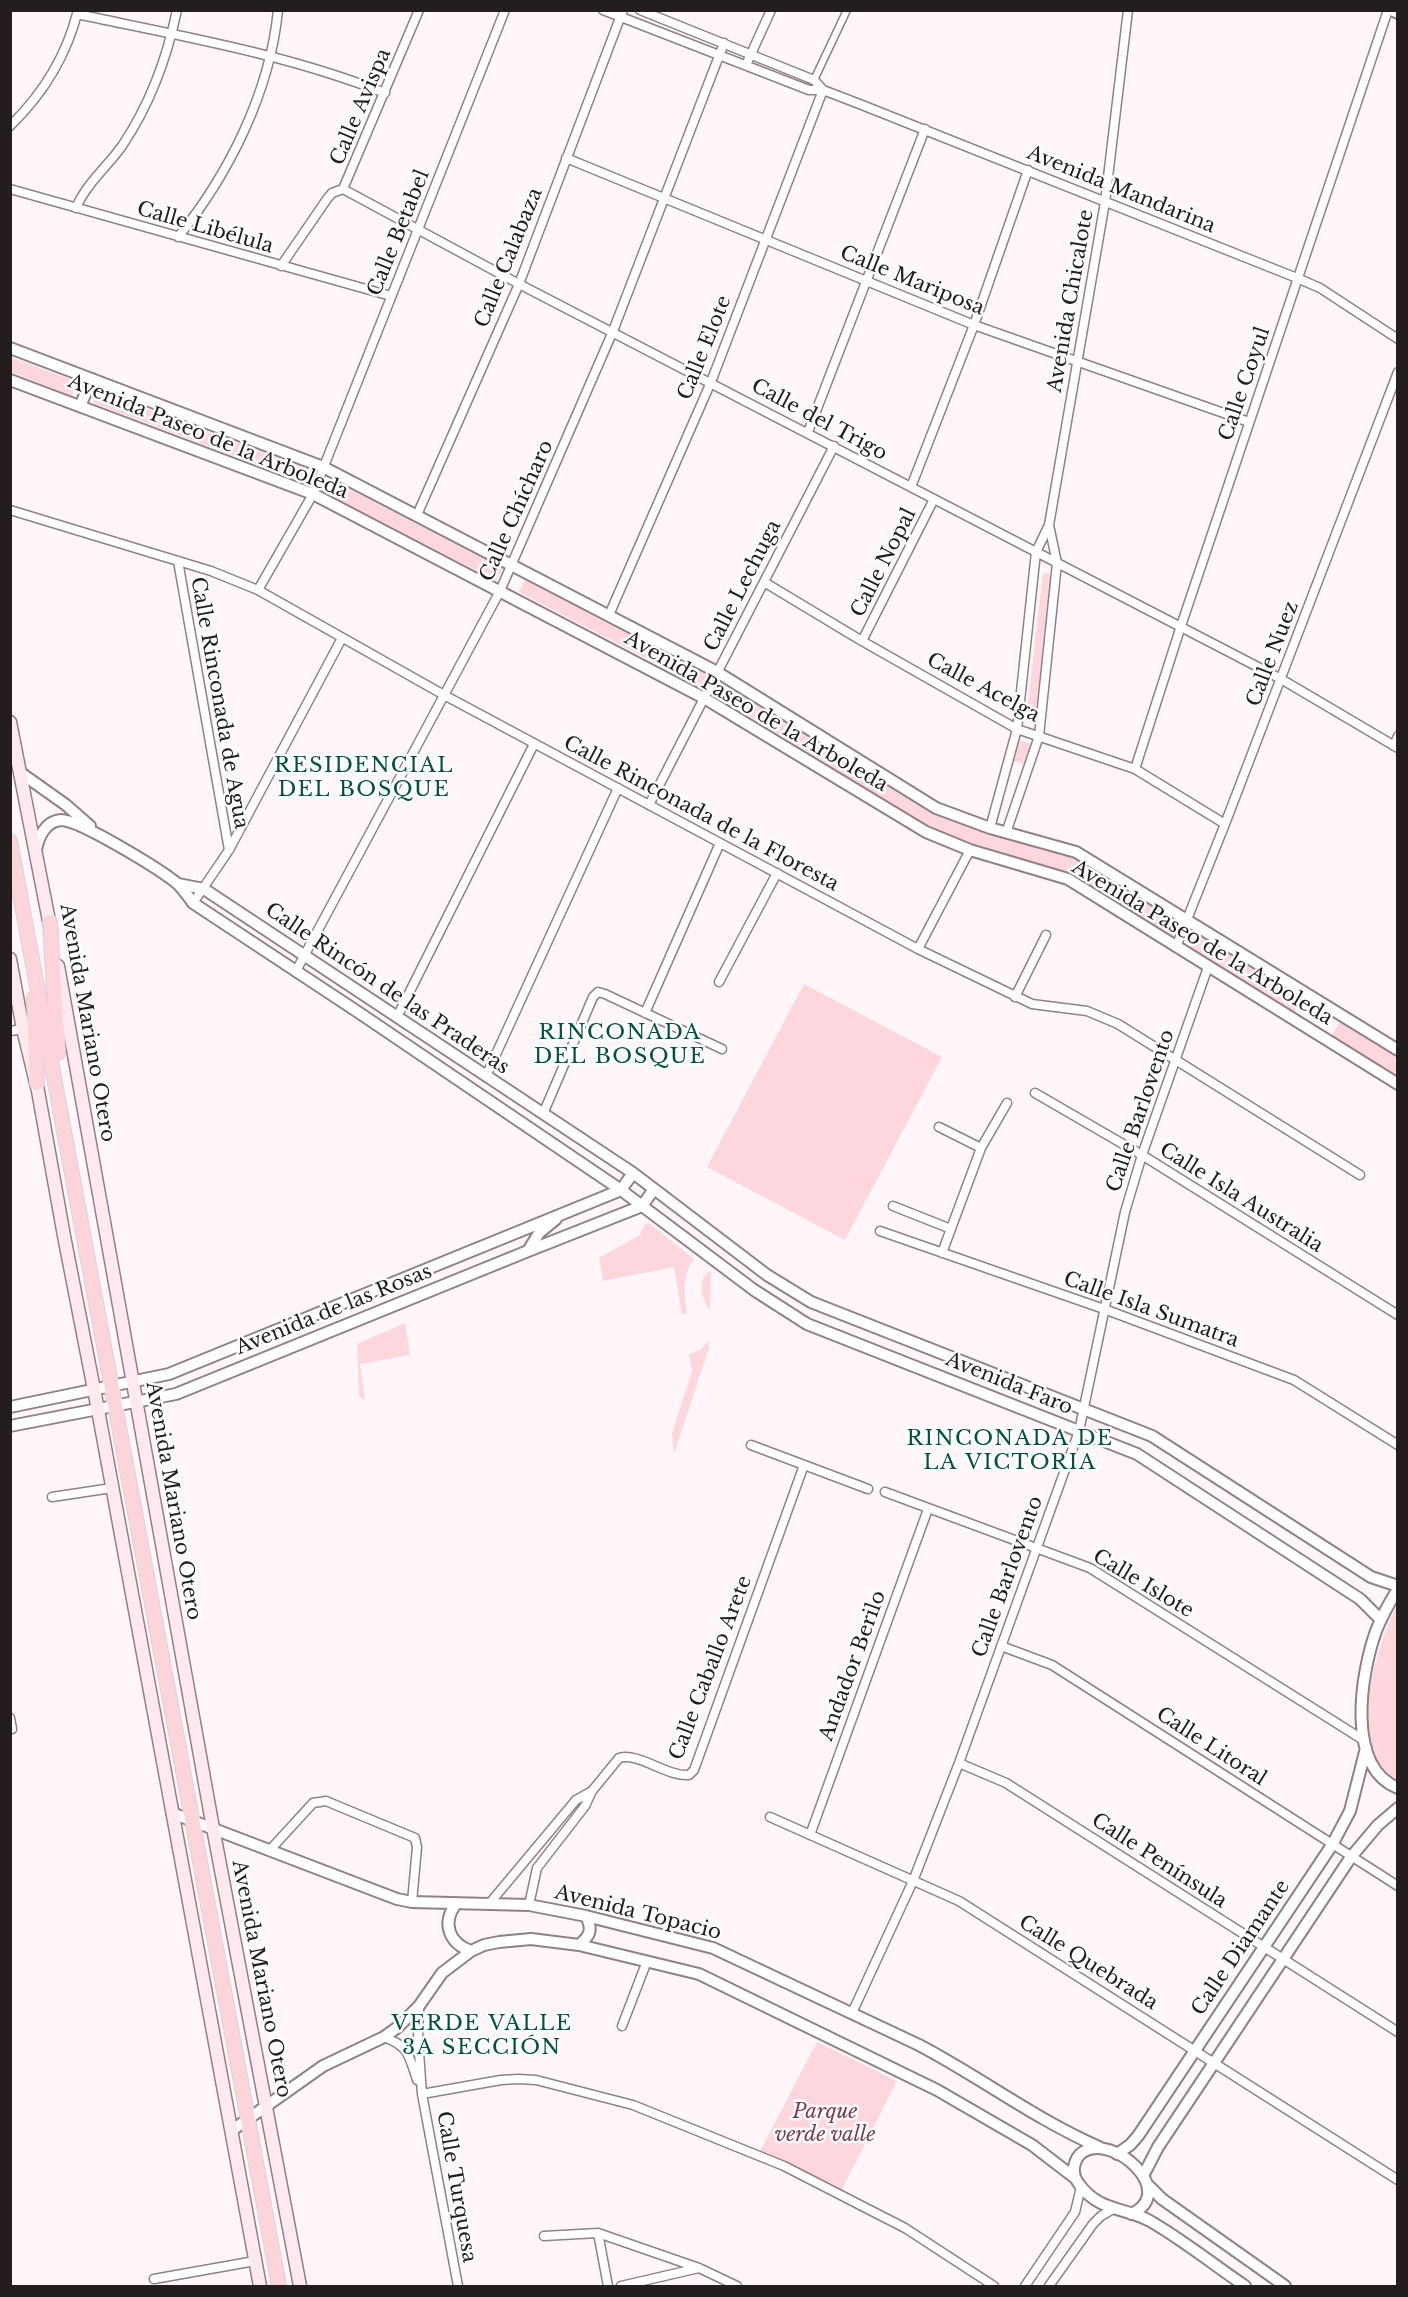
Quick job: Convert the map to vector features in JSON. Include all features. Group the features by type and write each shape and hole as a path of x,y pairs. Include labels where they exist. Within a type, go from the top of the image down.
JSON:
{"main road":[{"name":"Avenida Mariano Otero","path":"10,722 50,922 213,1828 300,2286"},
{"name":"Avenida Mariano Otero","path":"10,841 33,954 279,2286"},
{"path":"50,922 62,1115"},
{"path":"33,954 37,1083 260,2286"},
{"path":"10,959 17,1030 37,1083"}],"street":[{"path":"75,208 85,190 108,164 135,126 156,81 172,34 177,10"},
{"path":"178,237 203,203 230,159 252,109 270,56 278,10"},
{"name":"Calle Avispa","path":"281,266 327,199 332,193 344,189 419,10"},
{"name":"Calle Betabel","path":"258,590 313,494 505,10"},
{"name":"Avenida Mandarina","path":"603,10 621,14 657,31 809,90 823,90 925,129 1298,278 1320,288 1398,339"},
{"name":"Avenida Mandarina","path":"640,10 814,80 823,90"},
{"path":"657,31 667,10"},
{"path":"746,65 771,10"},
{"path":"814,80 847,10"},
{"name":"Avenida Chicalote","path":"990,828 1017,729 1036,552 1048,525 1105,202 1128,10"},
{"path":"1390,10 1398,13"},
{"name":"Calle Coyul","path":"1135,769 1181,626 1390,10"},
{"path":"10,126 30,105 51,76 64,51 77,12 321,69 385,93"},
{"name":"Calle Calabaza","path":"417,515 519,284 621,14"},
{"name":"Calle Chícharo","path":"296,972 500,591 613,331 724,43"},
{"name":"Calle Elote","path":"609,615 711,382 823,90"},
{"path":"808,432 925,129"},
{"name":"Calle Mariposa","path":"566,158 974,325 1250,422"},
{"name":"Calle Nopal","path":"911,487 974,325 1029,170"},
{"name":"Calle Libélula","path":"10,189 391,296"},
{"name":"Calle del Trigo","path":"344,189 519,284 1281,679 1396,747"},
{"name":"Avenida Paseo de la Arboleda","path":"10,348 323,467 717,672 936,808 990,828 1076,852 1398,1050"},
{"name":"Calle Nuez","path":"1176,947 1398,372"},
{"path":"80,406 92,379"},
{"name":"Avenida Paseo de la Arboleda","path":"10,380 313,494 704,698 926,832 969,850 1068,879 1398,1084"},
{"name":"Calle Lechuga","path":"649,805 834,446"},
{"name":"Calle Nopal","path":"862,641 934,499"},
{"name":"Calle Rinconada de la Floresta","path":"10,510 225,576 258,590 534,744 918,949 1015,997 1042,1006 1087,1011 1118,1024 1360,1175"},
{"name":"Avenida Chicalote","path":"1006,832 1039,736 1058,563 1048,525"},
{"name":"Calle Rinconada de Agua","path":"178,561 229,850"},
{"name":"Calle Acelga","path":"764,582 1017,729 1135,769 1225,825"},
{"path":"194,903 229,850 342,638"},
{"path":"1396,747 1398,736"},
{"path":"397,1017 534,744"},
{"name":"Calle Rincón de las Praderas","path":"21,773 66,805 97,833"},
{"path":"486,1076 618,788"},
{"name":"Calle Rincón de las Praderas","path":"36,856 36,847 42,831 53,822 70,821 97,833 178,884 194,903 621,1191"},
{"path":"645,1013 720,843"},
{"path":"918,949 969,850"},
{"path":"719,982 777,873"},
{"name":"Calle Rincón de las Praderas","path":"178,884 204,889 633,1173"},
{"path":"1015,997 1046,935"},
{"name":"Calle Barlovento","path":"852,2013 913,1881 959,1763 1079,1431 1125,1212 1142,1155 1208,967"},
{"path":"543,1114 593,997 598,993 605,994 722,1049"},
{"name":"Calle Isla Australia","path":"1035,1092 1142,1155 1398,1315"},
{"path":"942,1253 981,1148 1007,1103"},
{"path":"939,1127 981,1148"},
{"path":"621,1191 633,1173"},
{"name":"Avenida Faro","path":"633,1173 767,1275 811,1302 1152,1436 1371,1577 1398,1588"},
{"path":"642,1206 654,1189"},
{"name":"Avenida de las Rosas","path":"10,1407 169,1374 621,1191"},
{"name":"Avenida Faro","path":"621,1191 754,1290 807,1324 1147,1460 1360,1599 1381,1620"},
{"name":"Avenida de las Rosas","path":"10,1426 176,1394 642,1206"},
{"path":"892,1206 951,1229"},
{"path":"528,1251 539,1233 562,1213"},
{"name":"Calle Isla Sumatra","path":"880,1232 1104,1309 1294,1380 1398,1445"},
{"path":"751,1445 868,1489"},
{"name":"Calle Caballo Arete","path":"529,1905 537,1868 585,1806 592,1791 619,1758 680,1775 689,1775 694,1770 804,1465"},
{"path":"52,1497 112,1488"},
{"name":"Calle Islote","path":"885,1492 1090,1568 1365,1744"},
{"name":"Andador Berilo","path":"810,1835 928,1509"},
{"path":"1398,1588 1381,1620 1369,1657 1363,1688 1362,1717 1365,1744 1372,1764 1378,1775 1388,1784 1398,1788"},
{"name":"Calle Litoral","path":"1001,1646 1052,1665 1398,1886"},
{"path":"10,1718 12,1729"},
{"name":"Calle Diamante","path":"1117,2154 1138,2136 1332,1845 1350,1811 1365,1744"},
{"name":"Calle Península","path":"959,1763 1006,1783 1398,2032"},
{"name":"Calle Caballo Arete","path":"489,1904 576,1800 592,1791"},
{"path":"269,1851 313,1803 326,1801 415,1838 417,1847 412,1902"},
{"name":"Calle Diamante","path":"1145,2181 1158,2147 1351,1857 1378,1825 1398,1808"},
{"name":"Avenida Topacio","path":"172,1813 380,1893 412,1902 529,1905 586,1916 713,1948 950,2061 1046,2121 1099,2147"},
{"name":"Calle Quebrada","path":"770,1817 959,1902 1398,2180"},
{"path":"456,1904 449,1917 449,1932 457,1944 471,1951"},
{"path":"579,1945 587,1939 591,1932 591,1925 586,1916"},
{"path":"231,2131 323,2066 384,2037 419,2006 441,1973 471,1951 484,1945 531,1939 579,1945 699,1974 906,2073 1032,2145 1078,2182 1090,2197 1113,2209 1149,2220 1245,2286"},
{"path":"622,2026 647,1961"},
{"name":"Calle Turquesa","path":"419,2006 418,2038 423,2094 458,2286"},
{"name":"Calle Turquesa","path":"384,2037 403,2046 410,2057 423,2094"},
{"path":"423,2094 501,2080 536,2080 633,2105 793,2170 905,2228 994,2286"},
{"path":"1025,2286 1075,2212 1078,2182 1074,2166 1080,2154 1099,2147 1129,2161 1162,2199 1285,2286"},
{"path":"1131,2214 1145,2205 1149,2196 1145,2181"},
{"path":"1049,2286 1093,2224 1113,2209"},
{"path":"544,2236 598,2233 699,2268 737,2286"},
{"path":"598,2233 608,2286"},
{"path":"154,2279 255,2261"},
{"path":"621,2286 699,2268"}],"green space":[{"path":"10,357 77,382 72,396 11,372"},
{"path":"97,390 308,469 304,482 93,403"},
{"path":"337,483 503,568 496,581 330,495"},
{"path":"1043,573 1052,574 1035,720 1026,719"},
{"path":"525,580 707,675 701,687 519,592"},
{"path":"730,689 947,819 1076,858 1179,923 1172,938 1070,874 932,830 724,700"},
{"path":"1020,740 1032,744 1025,765 1013,761"},
{"path":"1196,934 1302,999 1293,1014 1189,950"},
{"path":"804,984 942,1057 845,1240 707,1167"},
{"path":"1340,1022 1397,1057 1397,1077 1331,1036"},
{"path":"649,1223 694,1259 686,1278 687,1313 682,1315 674,1267 603,1281 599,1258 640,1235 645,1224"},
{"path":"710,1271 710,1310 703,1295 702,1284"},
{"path":"405,1323 410,1355 360,1364 365,1400 359,1396 357,1344"},
{"path":"708,1341 709,1348 674,1454 672,1433 692,1371 689,1354 701,1350"},
{"path":"1397,1605 1397,1781 1383,1771 1377,1763 1370,1747 1367,1727 1371,1684 1376,1661"},
{"name":"Parque verde valle","path":"817,2042 897,2081 839,2195 759,2153"}],"district":[{"name":"RESIDENCIAL DEL BOSQUE","path":"364,778"},
{"name":"RINCONADA DEL BOSQUE","path":"620,1045"},
{"name":"RINCONADA DE LA VICTORIA","path":"1010,1451"},
{"name":"VERDE VALLE 3A SECCIÓN","path":"482,2036"}]}
